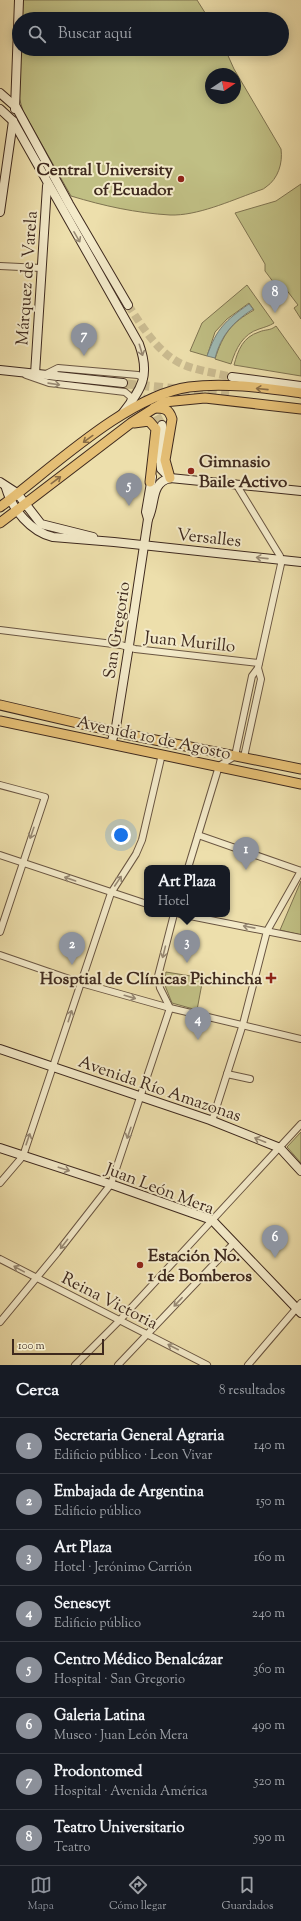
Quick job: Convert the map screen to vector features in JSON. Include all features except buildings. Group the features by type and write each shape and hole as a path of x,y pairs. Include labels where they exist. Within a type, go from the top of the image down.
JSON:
{"main road":[{"path":"0,507 67,454 120,416 159,395 189,387 227,386 301,393"},
{"path":"229,394 301,403"},
{"path":"0,523 131,424 154,408 170,401 205,398 301,409"},
{"path":"154,408 166,409 170,413 172,420 165,460 170,478"},
{"path":"131,424 149,422 156,429 150,482"},
{"name":"Avenida 10 de Agosto","path":"0,705 115,732 301,769"},
{"name":"Avenida 10 de Agosto","path":"0,721 301,784"}],"street":[{"path":"19,0 19,12"},
{"path":"0,212 16,107 17,56"},
{"path":"0,93 16,107 69,204 128,305"},
{"path":"0,109 13,121 139,344 144,365 144,378 139,391 120,416"},
{"path":"8,154 18,145 27,148"},
{"name":"Márquez de Varela","path":"35,374 41,268 48,185"},
{"path":"46,208 58,203 69,204"},
{"path":"0,266 41,268"},
{"path":"44,375 58,368 138,375 144,378"},
{"path":"0,370 123,383"},
{"path":"17,372 48,383 125,392 131,397 130,404"},
{"path":"232,377 301,386"},
{"name":"San Gregorio","path":"148,519 146,512 150,482 160,455 163,434 162,425"},
{"path":"160,455 161,469 170,478 301,490"},
{"name":"San Gregorio","path":"111,744 115,732 129,647 148,519 152,512 157,486 160,482 170,478"},
{"path":"189,865 219,766 240,757 252,676 258,666 281,560 236,484"},
{"name":"Versalles","path":"3,485 17,494 21,507 30,524 44,535 87,541 114,542 301,562"},
{"name":"Versalles","path":"3,485 10,500 21,507"},
{"name":"Juan Murillo","path":"0,630 258,666"},
{"path":"0,1184 22,1156 111,893 136,854 142,840 162,754"},
{"path":"0,785 44,796 0,932"},
{"path":"198,835 301,871 267,931 243,1024 212,1121"},
{"path":"0,855 144,903"},
{"path":"0,1322 111,1184 170,1008 160,988 158,976 173,917"},
{"path":"195,917 301,938"},
{"path":"0,955 81,983 170,1008 243,1024 301,1039"},
{"name":"Avenida Río Amazonas","path":"0,1049 212,1121 280,1148 301,1171"},
{"path":"227,1074 250,1079"},
{"path":"75,1365 119,1321 301,1124"},
{"name":"Juan León Mera","path":"0,1148 111,1184 212,1220 299,1308"},
{"path":"118,1365 234,1243"},
{"name":"Reina Victoria","path":"0,1259 207,1365"},
{"path":"248,1365 299,1308"}],"shaded area":[{"path":"23,0 197,0 205,12 22,12"},
{"path":"20,56 228,56 234,68 205,68 205,104 241,104 241,81 281,149 281,160 277,175 274,180 264,189 202,211 180,215 157,214 132,211 71,196 23,111 19,97"},
{"path":"301,184 301,319 294,308 298,305 282,284 277,287 265,271 265,264 235,213 276,201"},
{"path":"247,285 274,323 253,331 244,338 235,352 231,364 215,359 221,343 229,330 239,320 254,310 249,303 227,319 215,332 207,356 190,351 202,323"},
{"path":"276,326 301,361 301,376 234,365 239,349 249,337 261,331 272,329"},
{"path":"301,881 301,935 280,930"},
{"path":"166,972 203,978 197,1010 172,1003 164,983"},
{"path":"301,1132 301,1163 287,1147"}],"water":[{"path":"249,304 253,309 239,319 224,336 215,358 207,356 218,332 234,315"}],"tunnel":[{"path":"128,305 145,331 166,354 184,365 232,377"},
{"path":"123,383 127,384 152,406 162,425"},
{"path":"127,384 229,394"}],"place":[{"name":"Central University of Ecuador","path":"181,179"},
{"name":"Teatro Universitario","path":"275,313"},
{"name":"Prodontomed","path":"84,356"},
{"name":"Gimnasio Baile Activo","path":"191,471"},
{"name":"Centro Médico Benalcázar","path":"129,506"},
{"name":"Secretaria General Agraria","path":"246,870"},
{"name":"Art Plaza","path":"187,963"},
{"name":"Embajada de Argentina","path":"72,965"},
{"name":"Hosptial de Clínicas Pichincha","path":"271,978"},
{"name":"Senescyt","path":"198,1040"},
{"name":"Galeria Latina","path":"275,1258"},
{"name":"Estación No. 1 de Bomberos","path":"140,1265"}]}
